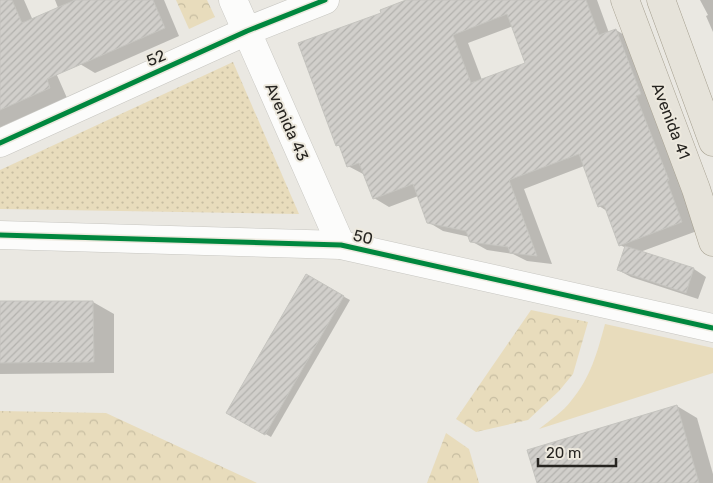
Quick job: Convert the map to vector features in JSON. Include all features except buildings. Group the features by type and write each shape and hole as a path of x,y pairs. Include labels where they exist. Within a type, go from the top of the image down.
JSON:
{"main road":[{"name":"Avenida 41","path":"625,0 696,189 713,242"},
{"name":"Avenida 41","path":"661,0 713,142"}],"street":[{"name":"Avenida 43","path":"233,0 341,244"},
{"name":"52","path":"0,143 247,31 325,0"},
{"name":"50","path":"0,235 341,244 713,328"}],"green space":[{"path":"176,0 207,0 215,17 189,29"},
{"path":"233,62 299,214 0,209 0,170"},
{"path":"531,310 588,322 573,374 559,391 528,420 476,432 456,419"},
{"path":"605,324 713,348 713,373 539,429 568,405 584,383 596,355"},
{"path":"0,411 106,413 257,483 0,483"},
{"path":"446,433 469,449 479,483 427,483"}],"cycle path":[{"path":"0,143 247,31 325,0"},
{"path":"0,235 341,245 713,328"}]}
